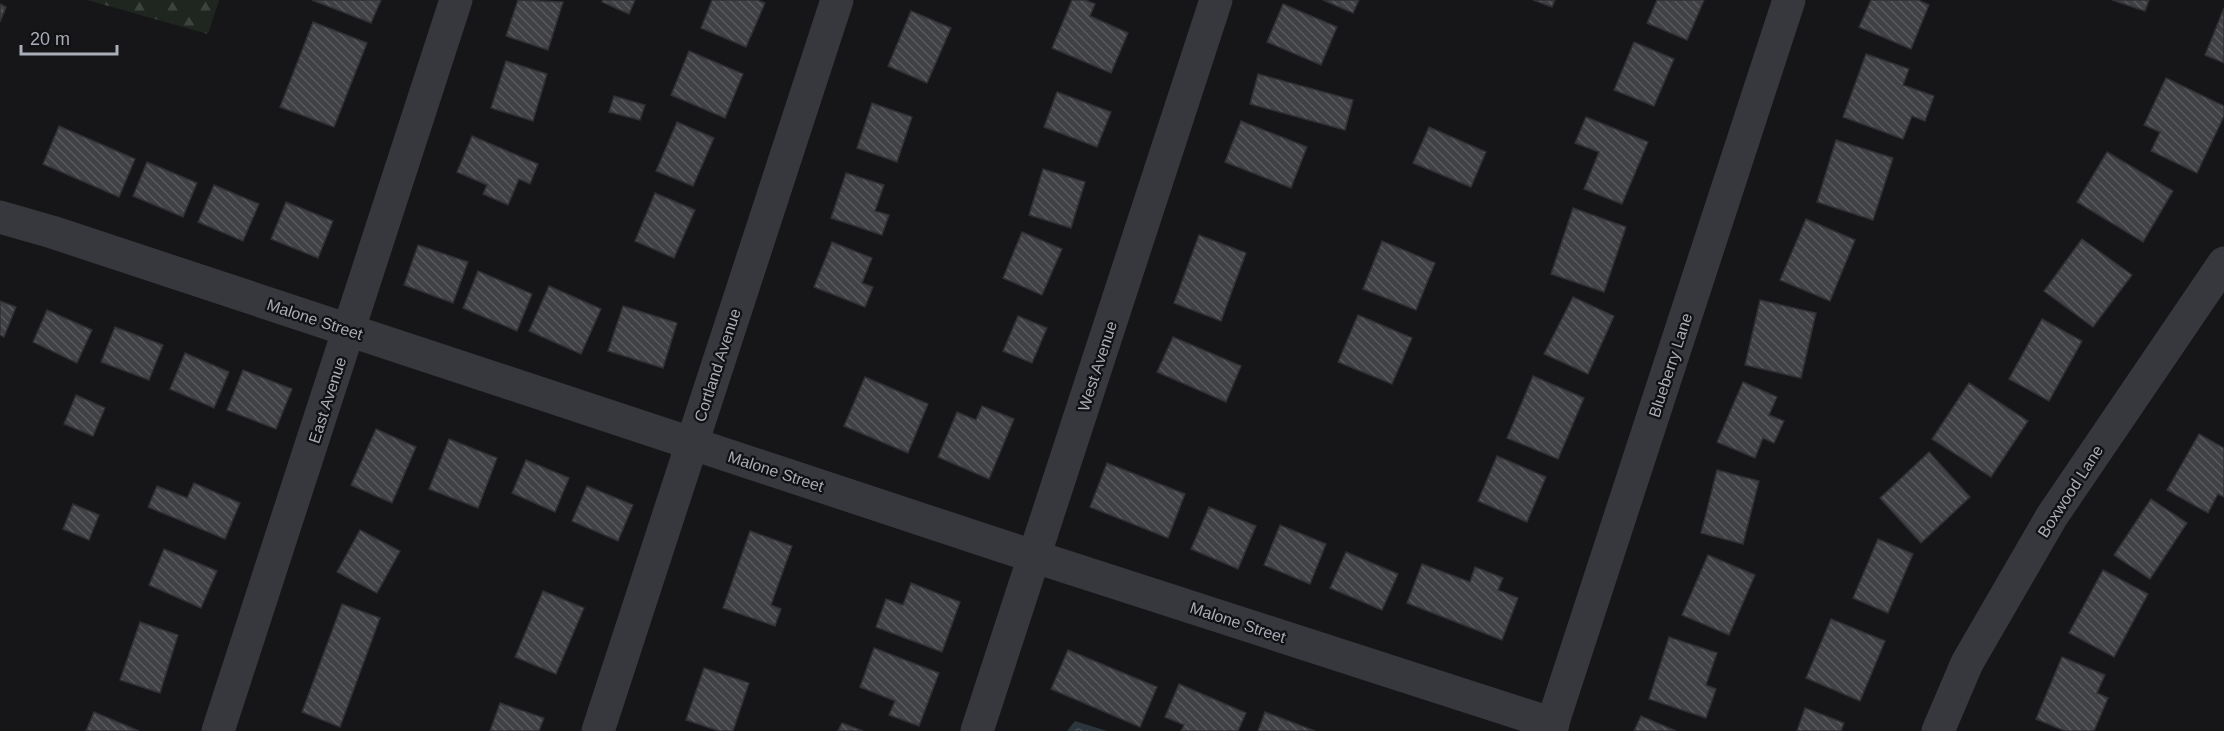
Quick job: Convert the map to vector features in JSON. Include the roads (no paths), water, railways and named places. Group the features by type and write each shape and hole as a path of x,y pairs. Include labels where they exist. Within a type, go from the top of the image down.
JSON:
{"street":[{"name":"East Avenue","path":"218,731 456,0"},
{"name":"Cortland Avenue","path":"598,731 837,0"},
{"name":"West Avenue","path":"977,731 1216,0"},
{"name":"Blueberry Lane","path":"1552,727 1789,0"},
{"name":"Malone Street","path":"0,217 52,232 1552,727"},
{"name":"Boxwood Lane","path":"1938,731 1967,663 2052,516 2224,263"}],"water":[{"path":"1075,721 1107,731 1067,731"}]}
